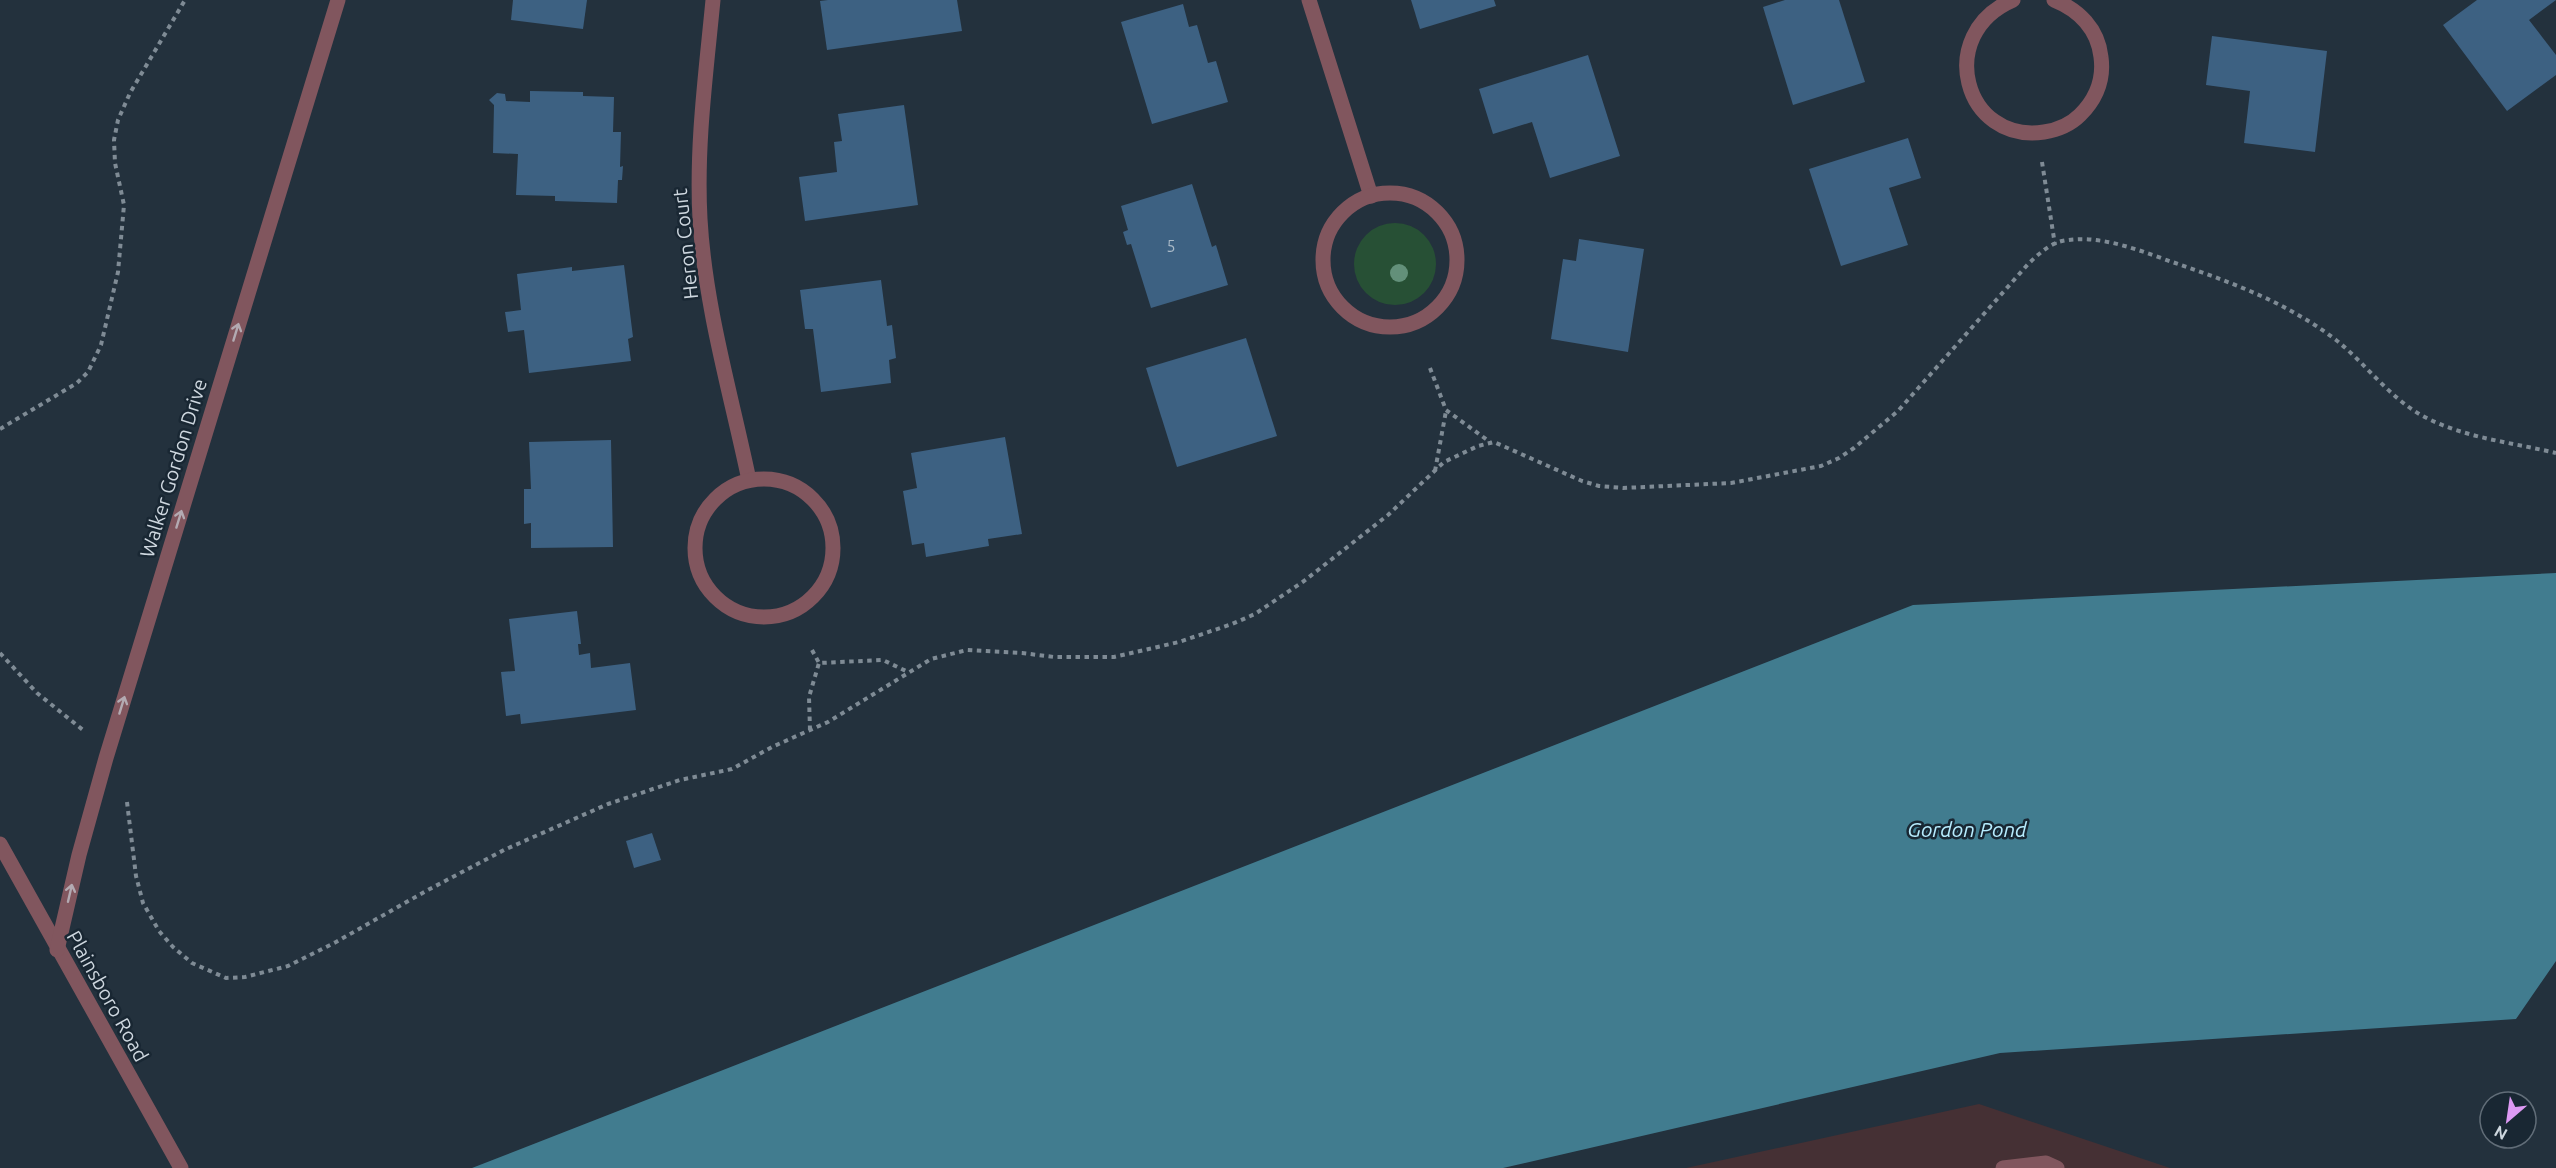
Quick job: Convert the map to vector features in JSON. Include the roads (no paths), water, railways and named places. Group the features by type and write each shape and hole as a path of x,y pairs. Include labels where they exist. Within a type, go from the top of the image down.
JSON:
{"street":[{"name":"Walker Gordon Drive","path":"57,950 79,855 106,758 338,0"},
{"name":"Heron Court","path":"713,0 699,163 700,220 706,277 749,480"},
{"path":"1309,0 1371,196"},
{"path":"2012,0 1991,11 1974,32 1966,57 1968,84 1981,107 1990,117 2013,130 2038,133 2053,130 2077,118 2094,98 2102,73 2100,46 2088,22 2067,5 2054,0"},
{"path":"1398,193 1423,201 1443,218 1455,242 1457,268 1449,293 1432,313 1409,325 1383,328 1358,320 1337,302 1326,279 1323,253 1332,227 1348,208 1371,196 1398,193"},
{"path":"771,479 797,488 818,505 830,529 833,542 832,556 825,581 807,602 783,614 756,616 730,608 709,591 697,567 695,540 703,514 720,494 732,486 749,480 771,479"},
{"name":"Plainsboro Road","path":"0,844 57,950 181,1168"},
{"path":"2003,1168 2046,1164 2057,1168"}],"water":[{"name":"Gordon Pond","path":"2556,573 2556,961 2516,1019 2000,1053 1503,1168 472,1168 1913,605"}]}
